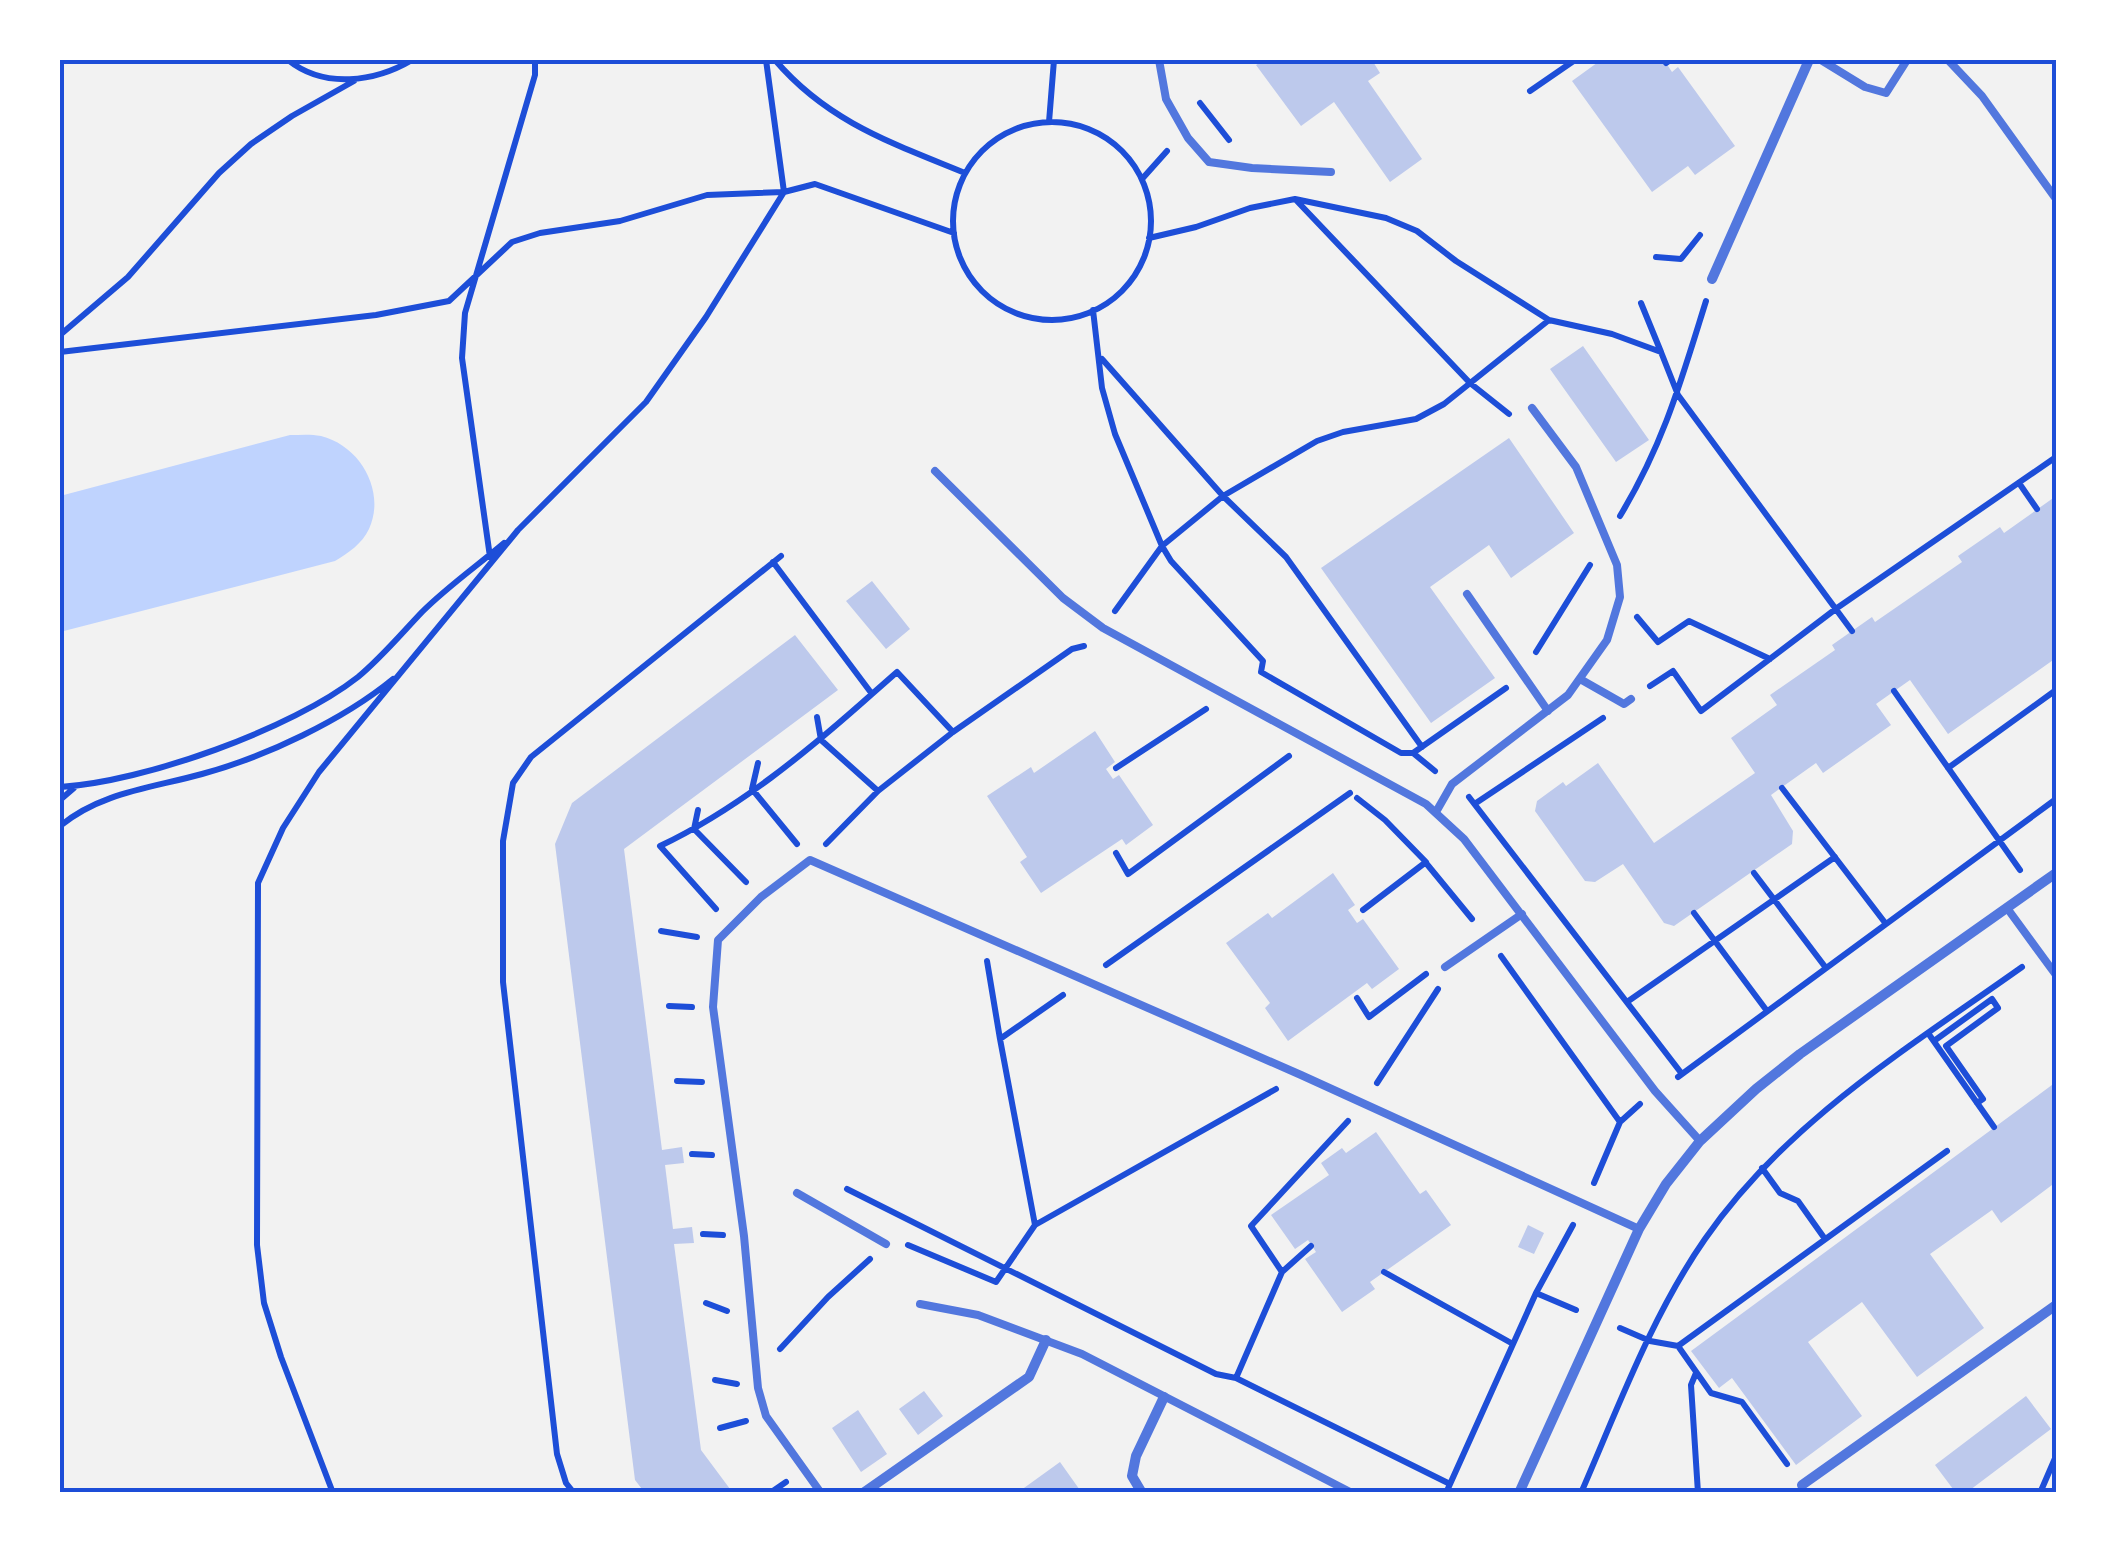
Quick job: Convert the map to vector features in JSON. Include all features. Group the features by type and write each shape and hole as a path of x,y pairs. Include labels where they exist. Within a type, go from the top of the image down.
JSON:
{"street":[{"path":"1712,279 1809,60"},
{"path":"1519,1493 1639,1229 1666,1184 1700,1142 1756,1088 1800,1054 2056,873"},
{"path":"1802,1485 2056,1305"},
{"path":"863,1493 1029,1377 1046,1340"},
{"path":"1142,1493 1132,1476 1136,1456 1164,1397"}],"lane":[{"path":"1159,60 1166,99 1188,138 1209,162 1331,172"},
{"path":"1822,60 1866,87 1886,93 1906,60"},
{"path":"1948,60 1982,96 2056,200"},
{"path":"1436,812 1452,784 1568,695 1607,640 1620,597 1617,565 1576,467 1532,408"},
{"path":"935,471 1064,598 1102,628 1320,744 1436,812 1464,840 1655,1091 1700,1142"},
{"path":"1467,594 1548,711"},
{"path":"1580,679 1628,701"},
{"path":"821,1493 766,1416 756,1375 744,1236 713,1007 718,940 762,897 810,860 1301,1075 1639,1229"},
{"path":"2007,908 2056,975"},
{"path":"1446,967 1522,914"},
{"path":"797,1193 886,1244"},
{"path":"920,1304 978,1315 1046,1340 1352,1493"}],"path":[{"path":"288,60 310,71 354,81"},
{"path":"60,335 128,277 219,172 251,144 354,81 380,76 412,60"},
{"path":"490,560 462,358 465,313 535,75 534,60"},
{"path":"333,1493 264,1303 257,1245 258,883 283,828 320,772 490,560 646,402 706,317 784,192 766,60"},
{"path":"775,60 820,103 862,131 965,173"},
{"path":"1049,122 1054,60"},
{"path":"1530,92 1575,60"},
{"path":"1191,92 1252,168"},
{"path":"1071,123 1092,130 1126,156 1147,194 1149,238 1142,260 1114,298 1093,310 1049,320 1006,308 987,296 961,260 954,233 956,193 965,173 980,152 1000,136 1024,126 1071,123"},
{"path":"60,352 376,315 449,300 512,242 540,233 620,220 708,195 784,192 815,184 954,233"},
{"path":"1149,238 1250,208 1295,200 1386,218 1417,232 1548,320 1612,334 1661,352"},
{"path":"1295,200 1470,382 1512,416 1532,408"},
{"path":"1641,303 1678,395 1852,630"},
{"path":"1093,310 1102,388 1114,434 1171,560 1263,662 1262,672 1401,753 1413,754 1476,803 1682,1074"},
{"path":"1102,628 1162,546 1223,496 1316,441 1416,419 1444,404 1548,320"},
{"path":"1101,357 1223,496 1286,557 1422,748"},
{"path":"1476,803 1673,670 1700,712 1837,608 2056,457"},
{"path":"2019,483 2037,509"},
{"path":"574,1493 566,1483 556,1454 503,982 504,841 513,782 530,757 781,556"},
{"path":"60,787 146,770 222,746 324,700 359,676 425,610 490,560"},
{"path":"773,562 872,694"},
{"path":"1620,597 1658,642 1689,621 1770,659"},
{"path":"752,789 810,860 878,791 953,732 1072,649"},
{"path":"60,826 97,801 207,773 310,732 360,706 402,672"},
{"path":"730,925 660,846 694,830 821,740 897,672 953,732"},
{"path":"1948,768 2056,690"},
{"path":"1894,691 2034,890"},
{"path":"1116,768 1209,706"},
{"path":"817,717 821,740 878,791"},
{"path":"1277,749 1304,765"},
{"path":"1116,854 1128,874 1288,756"},
{"path":"752,789 758,763"},
{"path":"1335,784 1385,820 1426,862 1486,937 1620,1122"},
{"path":"60,800 76,786"},
{"path":"1782,788 1886,924"},
{"path":"1000,1039 1350,793"},
{"path":"1446,1493 1536,1293 1584,1206 1620,1122 1655,1091 2056,799"},
{"path":"694,830 698,810"},
{"path":"694,830 762,897"},
{"path":"1627,1002 1834,857"},
{"path":"1363,910 1426,862"},
{"path":"1754,873 1826,968"},
{"path":"1694,913 1767,1011"},
{"path":"660,932 718,940"},
{"path":"982,936 1034,1225"},
{"path":"1357,998 1369,1017 1442,962 1446,967"},
{"path":"1581,1493 1676,1286 1705,1238 1762,1168 1823,1110 2029,962"},
{"path":"1934,1041 1992,998 1998,1008 1946,1046 1983,1099 1977,1103"},
{"path":"1928,1033 1994,1127"},
{"path":"756,1375 828,1297 892,1238 996,1282 1034,1225 1301,1075"},
{"path":"1678,1346 1947,1151"},
{"path":"1762,1168 1780,1193 1798,1201 1826,1239"},
{"path":"832,1181 1216,1374 1236,1378 1450,1484"},
{"path":"1236,1378 1282,1272 1312,1246"},
{"path":"1384,1272 1513,1344"},
{"path":"1650,1340 1678,1346 1711,1393 1742,1402 1802,1485"},
{"path":"1696,1373 1691,1386 1698,1493"},
{"path":"2040,1493 2056,1456"}],"water":[{"path":"290,435 317,435 335,441 366,472 372,486 373,515 369,529 354,548 335,561 60,632 60,496"}],"building":[{"path":"1264,60 1372,60 1380,73 1368,81 1422,159 1390,182 1334,102 1301,126 1256,65"},
{"path":"1601,60 1664,60 1672,72 1678,67 1735,146 1695,175 1688,166 1652,192 1572,81"},
{"path":"1583,346 1649,440 1616,462 1550,369"},
{"path":"1509,438 1574,533 1511,578 1489,545 1430,587 1495,678 1431,723 1321,568"},
{"path":"2056,496 2056,658 1948,734 1910,680 1876,704 1891,725 1823,773 1816,763 1771,795 1793,831 1792,844 1674,926 1664,923 1623,864 1595,882 1585,881 1535,811 1537,801 1598,763 1654,843 1755,773 1731,738 1777,705 1770,695 1835,650 1832,645 1872,617 1875,622 1962,562 1958,556 2000,527 2004,533"},
{"path":"872,581 910,629 886,649 846,601"},
{"path":"795,635 838,690 624,849 662,1150 682,1147 684,1163 665,1165 673,1229 692,1227 694,1243 674,1244 701,1450 733,1493 645,1493 635,1480 555,844 572,803"},
{"path":"1095,731 1115,762 1106,769 1113,779 1119,775 1153,825 1126,845 1122,839 1041,893 1020,862 1027,857 987,796 1031,767 1034,773"},
{"path":"1333,873 1355,905 1348,910 1357,923 1363,919 1399,969 1372,989 1367,983 1288,1041 1265,1008 1270,1003 1226,943 1268,913 1272,918"},
{"path":"2056,1082 2056,1182 2001,1223 1992,1210 1930,1254 1984,1328 1917,1377 1862,1302 1808,1342 1862,1416 1796,1465 1732,1378 1719,1388 1691,1351"},
{"path":"1376,1132 1420,1194 1426,1190 1451,1225 1370,1282 1375,1289 1342,1312 1305,1259 1316,1252 1308,1240 1295,1249 1271,1215 1329,1175 1321,1163 1342,1148 1346,1153"},
{"path":"1528,1225 1544,1233 1534,1254 1518,1247"},
{"path":"924,1391 943,1416 918,1435 899,1409"},
{"path":"2026,1396 2051,1429 1966,1493 1956,1493 1935,1465"},
{"path":"858,1410 887,1454 861,1472 832,1428"},
{"path":"1060,1462 1082,1493 1017,1493"}]}
